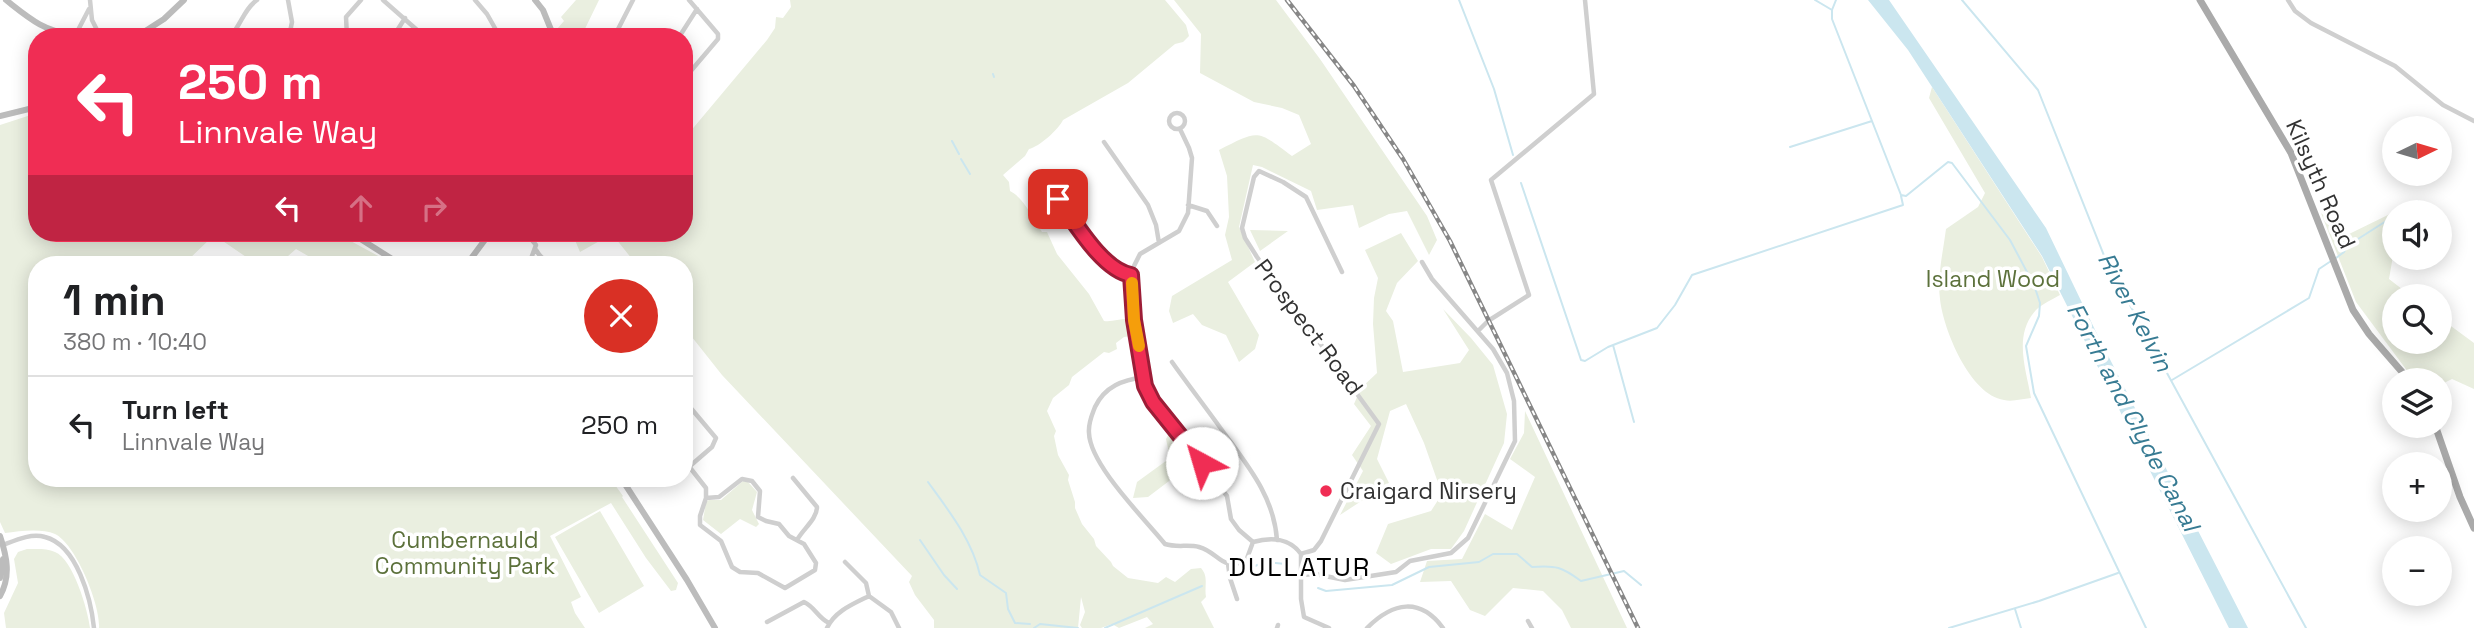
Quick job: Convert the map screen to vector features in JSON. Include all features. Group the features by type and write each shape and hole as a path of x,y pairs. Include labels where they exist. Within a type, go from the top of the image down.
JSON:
{"main road":[{"name":"Kilsyth Road","path":"2200,0 2291,153 2353,310 2369,334 2399,368"},
{"path":"2440,438 2474,528"}],"street":[{"path":"6,0 41,27"},
{"path":"149,28 164,19 184,0"},
{"path":"238,28 243,15 257,0"},
{"path":"288,0 291,28"},
{"path":"347,28 346,17 361,0"},
{"path":"383,0 416,28"},
{"path":"475,0 494,28"},
{"path":"480,6 486,0"},
{"path":"535,0 543,10 550,28"},
{"path":"619,28 633,0"},
{"path":"689,0 718,34 718,39 693,68"},
{"path":"1478,331 1488,321 1529,295 1491,180 1594,94 1585,0"},
{"path":"2288,0 2295,11 2311,23 2395,66 2443,105 2474,121"},
{"path":"79,28 86,17 90,3"},
{"path":"90,3 92,20 97,28"},
{"path":"685,28 697,9"},
{"path":"399,28 405,18"},
{"path":"0,116 28,109"},
{"path":"1180,129 1192,158 1188,213 1179,231 1140,254 1131,275 1134,320 1144,377 1153,402 1227,496 1231,519 1253,542"},
{"path":"1104,142 1148,205 1159,243"},
{"name":"Prospect Road","path":"1301,554 1314,550 1321,541 1379,424 1256,257 1245,238 1242,228 1254,177 1259,171 1306,197 1342,272"},
{"path":"1045,182 1096,250 1113,268 1131,275"},
{"path":"1188,205 1207,211 1217,226"},
{"path":"365,242 387,256"},
{"path":"473,256 484,242"},
{"path":"535,242 540,256"},
{"path":"533,256 536,250"},
{"path":"1302,575 1315,574 1345,580 1396,572 1410,561 1451,553 1468,538 1516,441 1514,401 1507,373 1493,349 1432,279 1422,262"},
{"path":"1172,362 1254,475 1274,518 1277,540"},
{"path":"1144,377 1126,380 1109,388 1098,401 1090,418 1091,447 1112,480 1165,544 1174,547 1197,546 1228,565 1246,561 1253,542"},
{"path":"693,411 716,438 712,447 693,463"},
{"path":"693,470 706,488 700,525 721,541 732,567 740,572 758,573 785,588 815,570 817,562 810,550 789,536 779,524 766,522 758,517 760,491 752,481 743,479 719,497 706,498"},
{"path":"793,478 817,507 817,516 805,526 797,540"},
{"path":"627,487 715,628"},
{"path":"0,536 4,547 7,578 0,596"},
{"path":"4,547 30,536 45,536 62,545 75,563 92,612 94,628"},
{"path":"1253,542 1267,538 1277,540 1292,544 1301,554 1301,599 1304,617 1329,628"},
{"path":"0,578 4,547"},
{"path":"845,562 866,583 869,596"},
{"path":"1228,565 1237,599"},
{"path":"767,622 804,601 828,626 841,610 869,596"},
{"path":"869,596 883,603 899,628"},
{"path":"1367,628 1392,609 1406,606 1431,612 1443,628"},
{"path":"1528,621 1532,628"}],"green space":[{"path":"576,0 599,0 585,28 558,28 564,21 561,17"},
{"path":"790,0 1165,0 1186,25 1189,36 1183,42 1175,44 1128,83 1063,120 1048,137 1029,149 1025,156 1003,175 1009,182 1010,191 1024,204 1042,232 1047,232 1057,254 1089,294 1104,321 1127,319 1132,336 1124,337 1116,343 1117,349 1104,352 1072,377 1069,385 1053,398 1047,411 1056,431 1054,436 1058,455 1069,475 1075,508 1082,524 1113,566 1128,578 1158,583 1166,577 1175,582 1191,569 1201,568 1206,578 1206,597 1201,602 1214,628 1145,628 1153,624 1147,617 1119,628 1112,624 1101,628 1082,628 1080,625 1085,612 1081,597 1078,628 934,628 934,620 915,595 909,582 912,576 722,375 693,338 693,256 630,256 618,242 693,242 693,128 767,40 775,28 776,17 783,18 791,7"},
{"path":"1174,0 1276,0 1320,59 1427,216 1437,240 1429,255 1407,211 1389,214 1359,228 1353,205 1317,210 1311,191 1253,165 1239,227 1255,262 1228,282 1259,335 1255,349 1239,362 1226,335 1202,325 1193,314 1173,323 1169,311 1172,296 1232,260 1225,235 1229,217 1227,176 1219,150 1257,135 1292,156 1311,144 1299,115 1254,102 1200,73 1201,34"},
{"name":"Island Wood","path":"1932,87 2042,257 2060,295 2036,310 2025,330 2024,364 2031,398 2004,400 1980,386 1960,359 1946,327 1939,291 1946,229 1978,207 1985,193 1929,98"},
{"name":"Cumbernauld Community Park","path":"28,116 28,242 207,242 192,256 28,256 28,487 616,487 678,583 676,590 671,591 646,558 611,503 550,536 581,597 571,602 585,628 99,628 96,605 86,576 63,540 55,534 43,531 5,533 0,522 0,125"},
{"path":"2321,213 2347,235 2382,218 2382,270 2391,270 2389,279 2395,284 2382,284 2382,337 2356,302"},
{"path":"1250,230 1288,231 1260,251"},
{"path":"1401,233 1418,261 1397,283 1386,311 1393,321 1403,372 1460,363 1469,350 1443,309 1493,365 1507,414 1504,443 1464,531 1451,549 1431,549 1391,564 1376,553 1388,524 1431,511 1442,494 1424,443 1406,404 1390,411 1377,459 1389,483 1340,515 1363,471 1352,455 1371,426 1354,404 1361,388 1377,373 1373,324 1378,278 1365,250"},
{"name":"Cumbernauld Community Park","path":"224,242 353,242 378,256 308,256 296,249 288,256 245,256"},
{"path":"576,242 598,242 580,252"},
{"path":"2452,327 2474,343 2474,389 2452,379 2452,368 2405,368 2395,354 2452,354"},
{"path":"1525,411 1627,628 1571,628 1562,610 1543,591 1513,588 1485,616 1470,610 1451,581 1420,582 1427,561 1462,559 1485,514 1512,530 1535,477 1510,459 1524,433"},
{"path":"1171,430 1185,451 1191,455 1191,459 1208,477 1194,478 1181,472 1148,497 1133,498 1137,482 1170,458 1166,439"},
{"path":"743,481 748,482 757,492 752,510 759,524 756,527 740,519 721,534 703,520 706,502 721,500"},
{"path":"600,511 644,586 599,613 555,537"},
{"path":"27,549 52,551 68,564 83,598 90,628 6,628 4,613 18,583 14,559 18,552"}],"water":[{"name":"Forth and Clyde Canal","path":"1868,0 1889,0 2046,228 2098,336 2248,628 2229,628 2042,256 1908,50"}],"waterway":[{"path":"1459,0 1494,89 1513,155"},
{"path":"1815,0 1832,10"},
{"path":"1836,0 1832,19 1901,195 1906,196 1948,162 1952,163 2010,240 2034,285 2040,303 2039,316 2026,346 2034,393 2146,628"},
{"name":"River Kelvin","path":"1962,0 2038,90 2107,263 2306,628"},
{"path":"1790,147 1872,121"},
{"path":"952,141 959,154"},
{"path":"961,159 970,174"},
{"path":"1521,183 1581,360 1585,361 1608,347 1657,328 1675,305 1692,275 1903,205 1901,196"},
{"path":"2336,258 2347,246 2382,224"},
{"path":"2172,380 2309,298 2319,269 2331,261"},
{"path":"1613,345 1634,422"},
{"path":"928,482 966,538 980,575 1006,593 1008,609 1015,623 1030,624"},
{"path":"920,540 957,589"},
{"path":"1318,588 1326,591 1392,585 1429,567 1479,562 1493,554 1517,554 1532,567 1558,568 1581,581 1624,571 1641,585"},
{"path":"1250,568 1265,562 1286,564"},
{"path":"1949,628 2039,601 2118,573"},
{"path":"1105,628 1202,586"},
{"path":"2015,609 2021,628"},
{"path":"1034,628 1040,624 1078,628"}],"railway":[{"path":"1287,0 1354,86 1403,159 1450,241 1638,628"}],"slow traffic":[{"path":"1132,283 1139,346"}],"place":[{"name":"Craigard Nirsery","path":"1326,491"}],"district":[{"name":"DULLATUR","path":"1300,567"}],"route":[{"path":"1058,199 1113,268 1131,275 1134,320 1145,386 1153,402 1202,463"}]}
